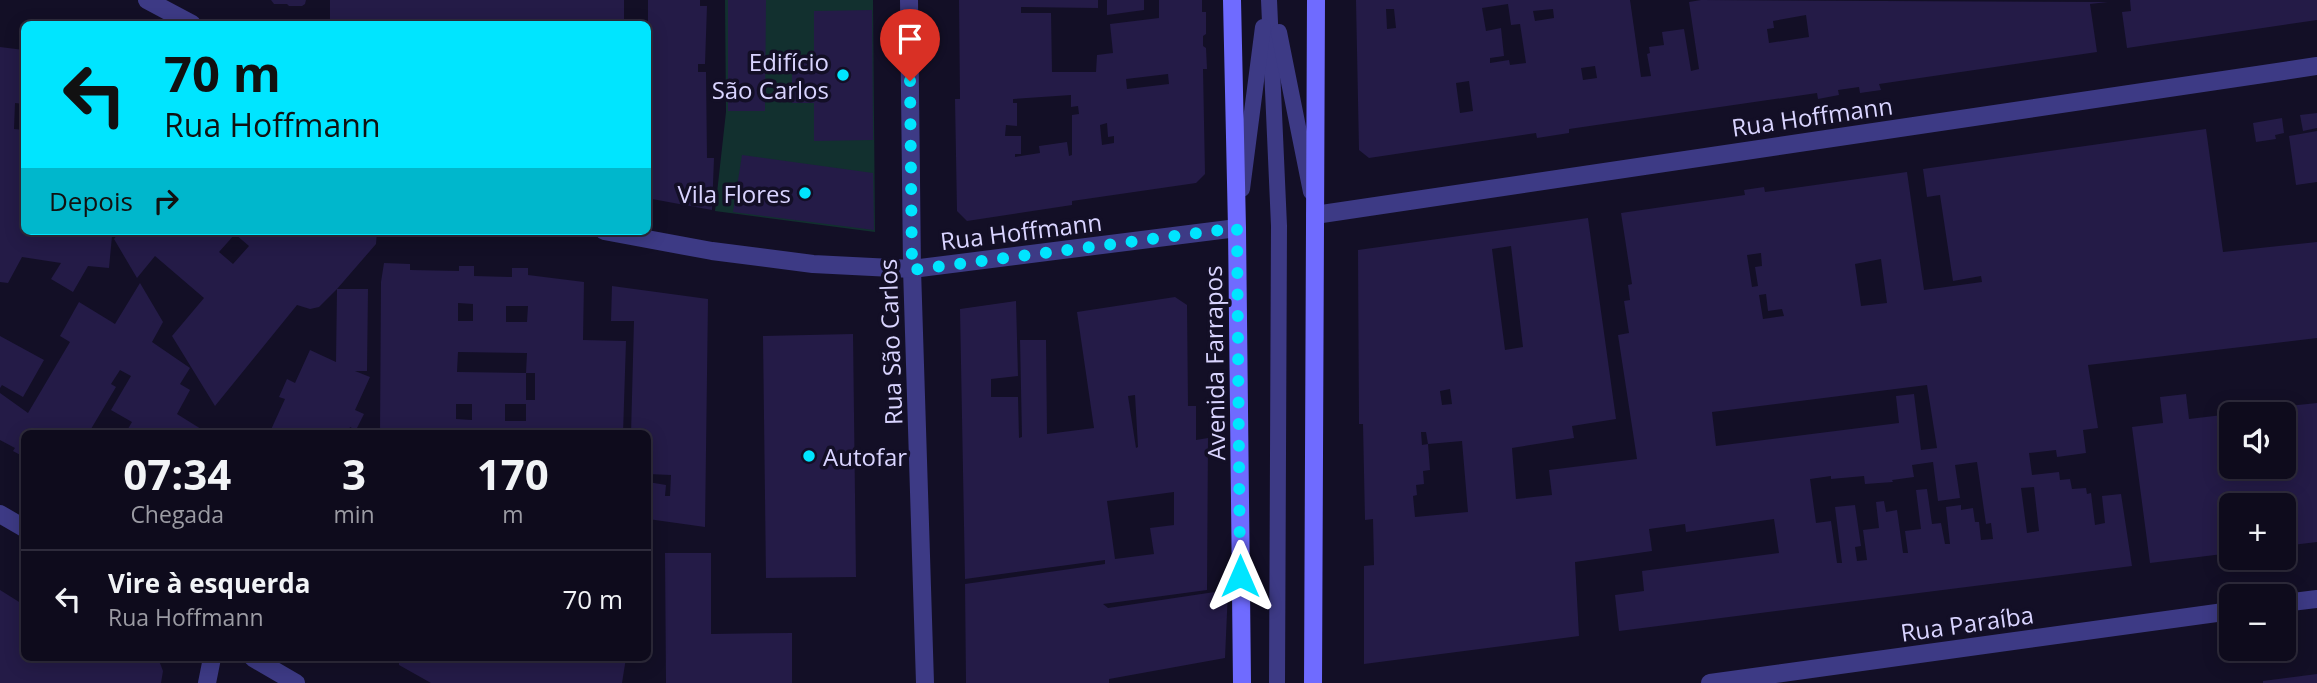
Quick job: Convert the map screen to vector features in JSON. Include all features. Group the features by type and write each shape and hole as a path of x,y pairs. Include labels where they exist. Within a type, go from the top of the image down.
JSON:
{"main road":[{"name":"Avenida Farrapos","path":"1232,0 1241,683"},
{"path":"1313,683 1316,0"}],"street":[{"path":"147,0 186,21"},
{"name":"Rua São Carlos","path":"909,0 912,270 925,683"},
{"name":"Rua Hoffmann","path":"1315,215 2317,66"},
{"name":"Rua Hoffmann","path":"626,235 712,251 800,262 912,270 1237,228"},
{"path":"0,514 21,526"},
{"path":"2296,602 2317,599"},
{"name":"Rua Paraíba","path":"1710,683 1825,675 2219,613"},
{"path":"207,683 211,661"},
{"path":"258,661 296,683"}],"lane":[{"path":"1237,228 1269,0"},
{"path":"1269,0 1315,215"},
{"path":"1269,0 1279,226 1277,683"}],"green space":[{"name":"Vila Flores","path":"725,0 873,0 875,232 715,211 726,112"}],"building":[{"path":"271,0 306,0 302,6 289,6 274,4"},
{"path":"330,0 624,0 624,21 330,21"},
{"path":"648,0 700,0 700,6 707,6 705,64 698,64 698,72 706,72 707,158 714,158 712,210 652,199 651,204 651,21 648,21"},
{"path":"728,0 766,0 765,111 728,111"},
{"path":"959,0 1098,0 1098,8 1021,7 1021,13 1051,13 1052,72 1096,72 1097,55 1113,53 1110,24 1159,18 1159,0 1202,0 1202,12 1206,12 1203,46 1206,48 1207,69 1203,69 1205,174 1196,183 1072,201 1072,205 967,221 957,211 955,99 960,99","holes":["1168,74 1169,84 1127,89 1126,79","1071,95 1071,107 1078,106 1079,114 1072,115 1072,155 1069,156 1067,142 1039,146 1040,153 1015,157 1015,154 1021,154 1021,136 1005,136 1006,125 1017,126 1017,103 1013,103 1013,99","1107,123 1108,137 1114,136 1114,143 1102,145 1100,125"]},
{"path":"1107,0 1144,0 1144,10 1107,15"},
{"path":"1356,0 1630,0 1641,77 1651,76 1647,54 1650,53 1649,47 1664,45 1662,32 1684,29 1691,71 1699,69 1689,2 1701,0 2108,2 2090,4 2097,52 1879,84 1881,90 1860,93 1859,87 1838,90 1839,95 1818,99 1817,93 1569,129 1569,133 1537,138 1536,133 1369,158 1359,150","holes":["1508,4 1511,25 1520,24 1526,63 1510,65 1509,60 1490,63 1490,58 1504,56 1501,28 1486,31 1482,8","1386,9 1394,9 1396,28 1387,29","1553,9 1554,18 1535,21 1533,11","1806,15 1809,37 1769,43 1767,29 1774,28 1773,21","1595,66 1597,78 1583,80 1581,68","1469,81 1473,111 1460,113 1456,83"]},
{"path":"2130,0 2317,0 2317,20 2127,48 2122,12 2131,11"},
{"name":"Edifício São Carlos","path":"872,10 873,140 814,141 814,103 792,103 792,56 814,56 814,11"},
{"path":"0,47 21,50 21,104 15,103 14,129 21,130 21,235 112,236 109,268 88,266 73,292 51,279 61,263 22,257 8,283 0,282"},
{"path":"2317,113 2317,128 2303,131 2300,115"},
{"path":"2282,118 2284,133 2275,135 2276,139 2256,142 2253,123"},
{"path":"2206,129 2223,252 2317,242 2317,338 2088,365 2098,428 2083,430 2086,453 2057,457 2056,450 2029,453 2032,475 2059,472 2060,480 2070,479 2072,489 2086,488 2087,494 2091,493 2095,525 2105,523 2102,496 2121,494 2132,566 1619,631 1615,595 1644,591 1642,571 1779,553 1774,519 1686,532 1685,524 1649,529 1652,551 1575,562 1579,636 1364,664 1364,566 1374,565 1373,519 1365,520 1363,424 1359,424 1358,250 1588,218 1616,419 1572,426 1574,438 1512,448 1516,499 1552,495 1549,470 1637,459 1618,335 1629,333 1624,301 1630,300 1628,285 1632,284 1621,213 1745,195 1744,190 1764,187 1765,192 1907,172 1924,290 1982,282 1981,276 1953,281 1940,195 1927,197 1923,169","holes":["1511,246 1523,347 1505,350 1492,249","1761,253 1762,266 1755,267 1758,286 1752,287 1747,255","1881,259 1887,303 1861,306 1855,264","1766,294 1768,311 1782,309 1784,316 1763,319 1759,295","1927,385 1937,448 1921,450 1914,394 1896,396 1899,423 1716,446 1712,412","1450,389 1452,404 1442,405 1440,391","1421,432 1426,432 1428,444 1422,445","1462,441 1468,512 1415,517 1413,496 1417,495 1416,485 1424,484 1423,471 1430,470 1428,444","1933,462 1938,501 1960,498 1955,465 1977,462 1986,524 1991,523 1993,539 1981,540 1979,522 1975,522 1973,508 1961,510 1961,505 1946,507 1950,544 1945,544 1941,523 1932,524 1927,489 1916,490 1921,529 1905,531 1908,553 1903,553 1897,510 1886,512 1884,501 1876,502 1879,528 1863,530 1867,560 1857,561 1855,547 1861,546 1855,505 1835,507 1842,563 1837,563 1831,521 1816,523 1810,479 1864,476 1865,484 1893,482 1892,480 1914,477 1912,465","2034,487 2039,531 2027,533 2021,488"]},
{"path":"2317,131 2317,182 2296,185 2289,136"},
{"name":"Vila Flores","path":"742,155 873,173 874,230 733,212"},
{"path":"117,235 234,235 219,252 233,264 249,246 236,235 377,235 376,244 319,307 310,309 297,305 215,406 172,336 204,298 155,256 137,278 114,239"},
{"path":"384,263 410,264 410,270 459,271 459,266 474,266 474,276 512,277 512,268 528,268 528,275 584,282 583,340 626,341 623,430 380,430 381,282","holes":["458,303 473,304 473,321 458,321","506,306 528,306 527,322 506,322","458,352 527,353 526,373 457,372","526,373 535,373 535,400 526,400","456,404 472,404 472,420 456,419","505,404 526,404 526,421 505,421"]},
{"path":"140,283 163,322 152,342 190,368 180,384 190,390 177,414 203,430 127,430 132,422 111,410 131,376 120,370 111,384 116,387 90,430 21,430 21,455 13,451 15,448 0,440 0,393 28,413 70,342 60,336 79,302 115,324"},
{"path":"612,286 708,299 705,527 651,519 651,482 666,485 665,496 670,496 671,475 651,474 651,430 631,430 634,321 611,321"},
{"path":"337,289 368,289 367,371 355,371 370,377 355,410 364,414 356,430 350,427 349,430 271,430 285,399 279,397 287,379 295,383 310,350 336,362"},
{"path":"1175,297 1187,305 1188,406 1196,406 1196,440 1208,438 1207,590 1103,604 1108,608 1228,590 1225,658 1109,679 1109,683 966,683 965,584 1105,564 1105,560 965,579 960,309 1016,301 1018,376 991,379 991,397 1018,397 1019,438 1022,437 1020,340 1046,340 1047,434 1094,428 1077,312","holes":["1135,395 1138,447 1136,448 1128,396","1174,492 1174,525 1150,528 1154,554 1115,559 1107,501"]},
{"name":"Autofar","path":"853,334 856,577 766,578 763,336"},
{"path":"0,336 44,360 23,397 2,385 0,388"},
{"path":"2186,394 2189,419 2219,415 2219,479 2296,479 2296,405 2317,403 2317,542 2296,545 2296,493 2219,493 2219,554 2150,563 2132,427 2163,423 2160,397"},
{"path":"665,553 711,553 711,634 792,633 792,683 666,683"},
{"path":"0,590 21,603 21,661 159,661 163,671 161,683 0,683"},
{"path":"399,661 626,661 622,683 431,683 399,665"},
{"path":"2317,674 2317,683 2263,683 2263,681"}],"place":[{"name":"Edifício São Carlos","path":"843,75"},
{"name":"Vila Flores","path":"805,193"},
{"name":"Autofar","path":"809,456"}],"route":[{"path":"910,81 912,270 1237,228 1240,576"}]}
